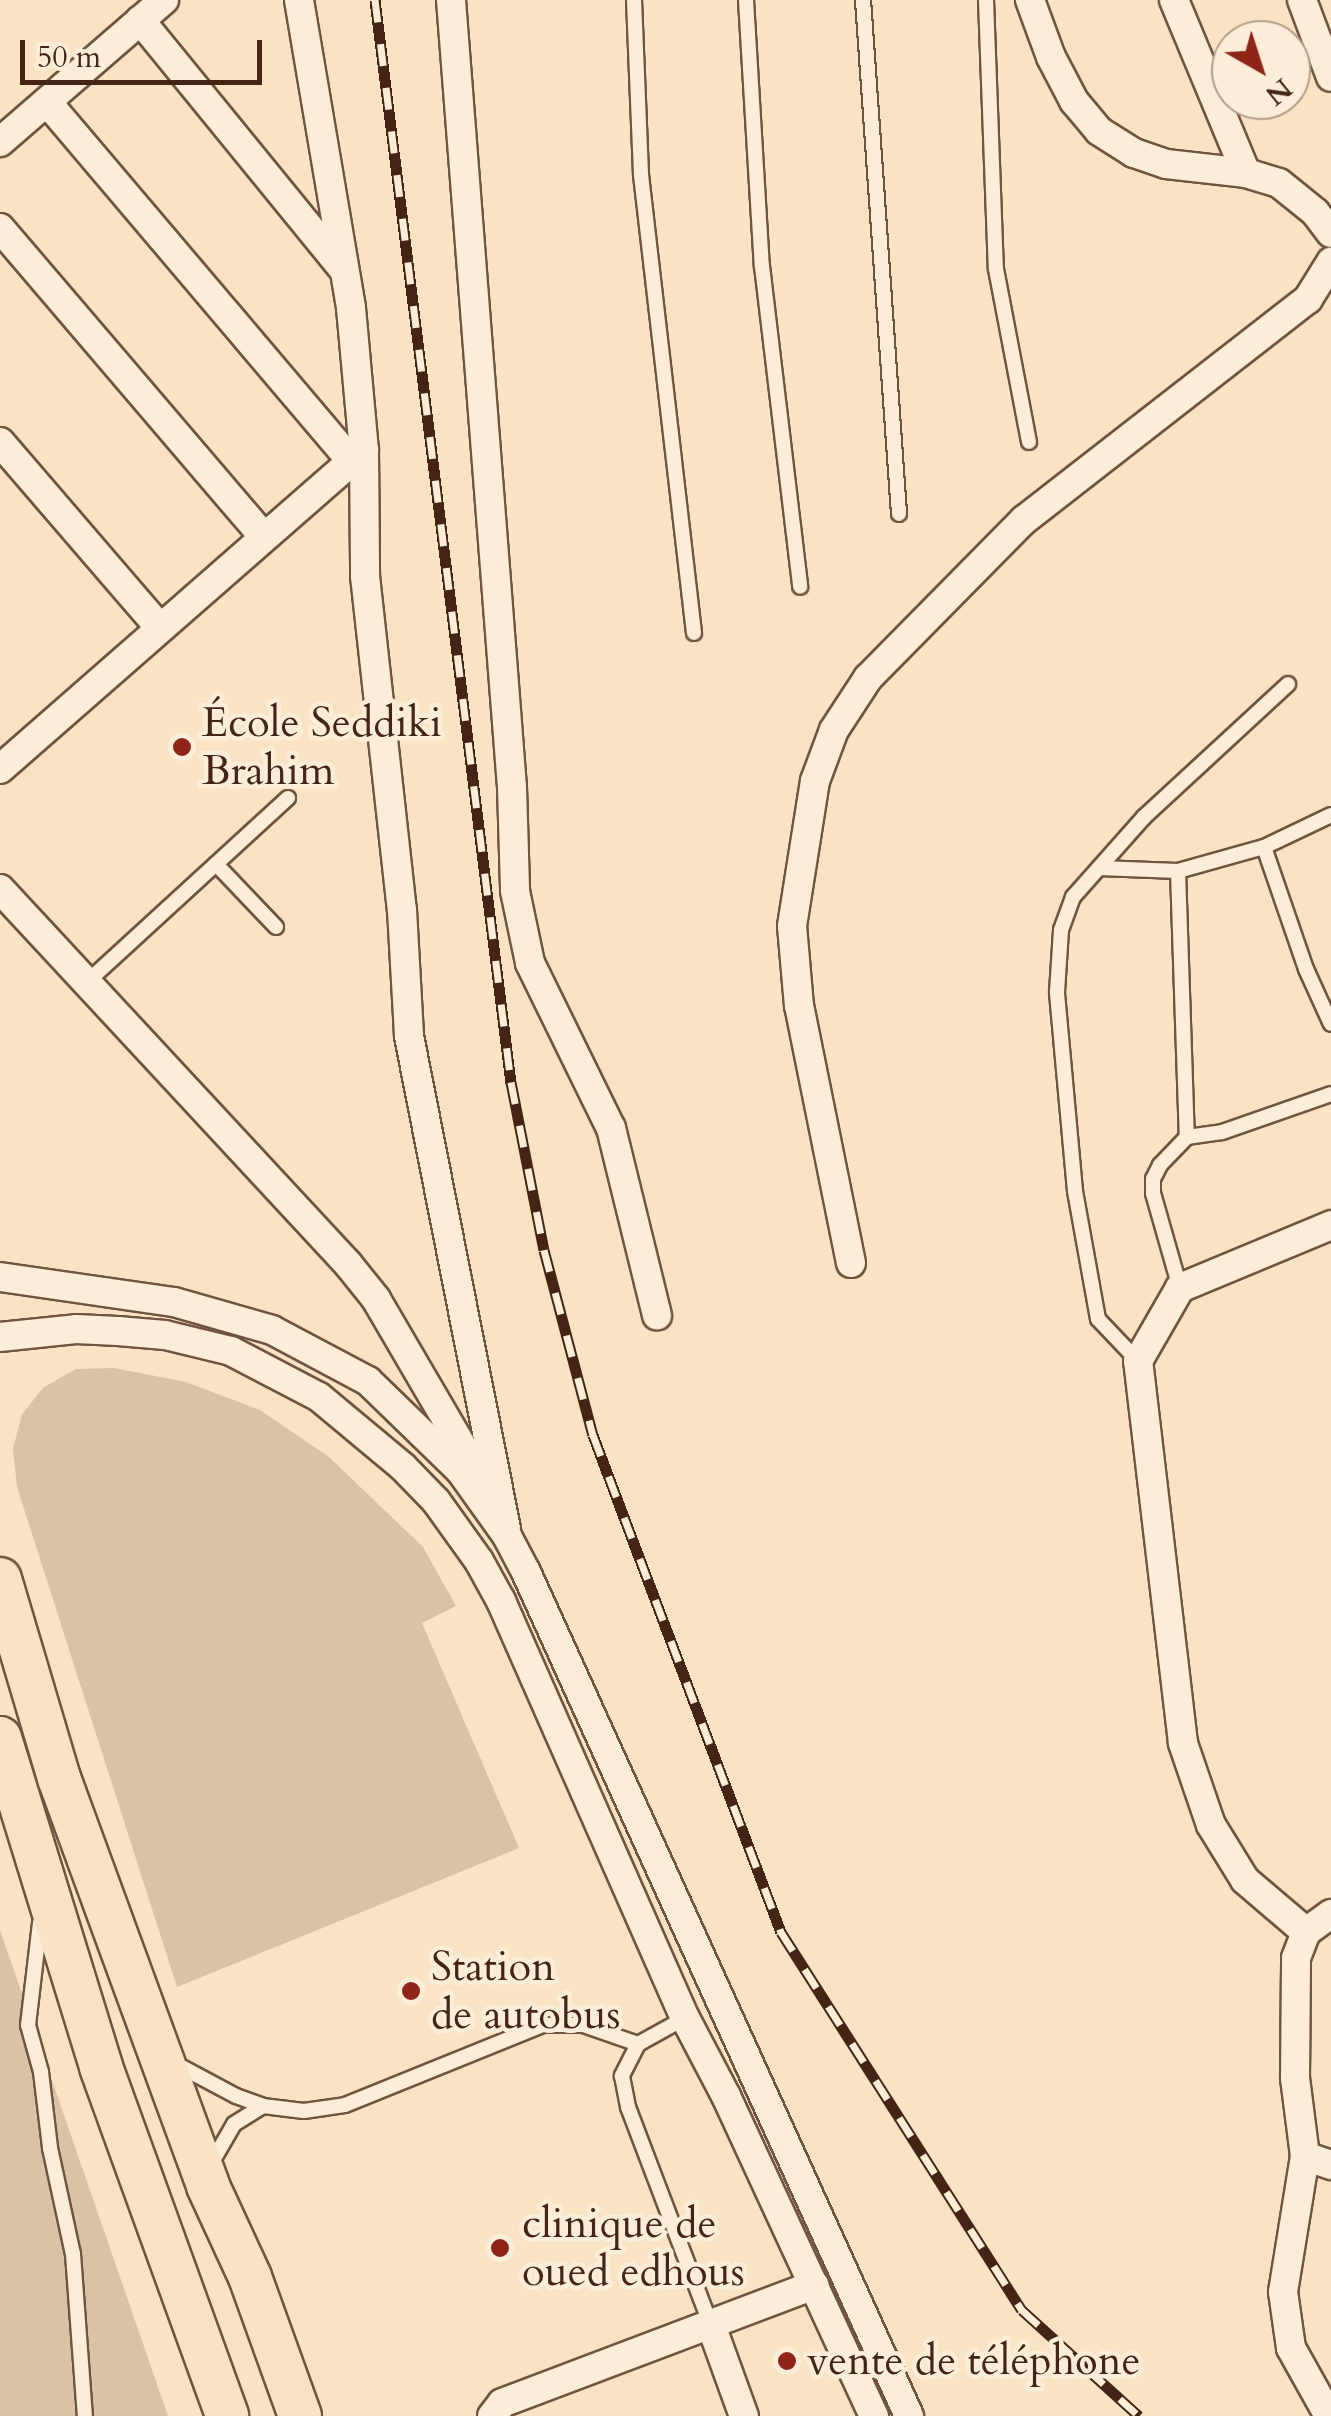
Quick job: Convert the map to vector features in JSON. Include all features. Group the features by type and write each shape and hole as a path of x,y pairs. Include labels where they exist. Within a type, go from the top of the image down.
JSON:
{"main road":[{"path":"0,1579 60,1778 208,2186 250,2277 300,2416"},
{"path":"0,1738 102,2068 227,2416"}],"street":[{"path":"0,142 164,0"},
{"path":"299,0 343,270 365,576 402,910 409,1036 507,1536"},
{"path":"451,0 510,767 514,891 530,963 611,1128 657,1314"},
{"path":"1030,0 1066,86 1100,132 1134,152 1166,164 1246,173 1279,183 1315,212 1331,233"},
{"path":"1174,0 1246,173"},
{"path":"1302,0 1331,77"},
{"path":"140,20 343,270"},
{"path":"47,102 357,456"},
{"path":"0,228 263,536"},
{"path":"851,1263 800,1006 792,926 815,781 834,730 868,678 1024,520 1308,299 1331,262"},
{"path":"0,442 160,628"},
{"path":"0,769 357,456"},
{"path":"0,889 348,1264 398,1336 480,1478 909,2416"},
{"path":"1306,1932 1244,1880 1211,1825 1184,1743 1138,1361 1180,1288 1331,1224"},
{"path":"0,1277 174,1302 272,1330 368,1381 460,1470 507,1536"},
{"path":"0,1338 48,1330 118,1331 166,1335 231,1352 319,1398 403,1467 458,1531 500,1601 685,2018 874,2416"},
{"path":"398,1336 414,1386 413,1421"},
{"path":"1329,2416 1291,2348 1283,2318 1292,2221 1318,2161 1295,2078 1294,1973 1306,1932 1331,1914"},
{"path":"492,2416 502,2403 814,2285"},
{"path":"711,2326 744,2416"}],"lane":[{"path":"634,0 641,176 694,633"},
{"path":"746,0 762,266 800,588"},
{"path":"863,0 899,514"},
{"path":"986,0 996,269 1029,442"},
{"path":"1138,1361 1098,1318 1075,1191 1058,992 1062,930 1072,897 1144,816 1288,684"},
{"path":"86,983 288,798"},
{"path":"1099,868 1178,871 1264,848 1331,815"},
{"path":"1264,848 1306,970 1331,1024"},
{"path":"216,864 276,928"},
{"path":"1178,871 1187,1136 1153,1178 1160,1222 1180,1288"},
{"path":"1187,1136 1222,1132 1331,1094"},
{"path":"41,1872 39,1940 28,2025 42,2072 50,2148 72,2254 85,2416"},
{"path":"685,2018 638,2044 627,2060 624,2091 711,2326"},
{"path":"161,2055 210,2084 263,2106 304,2111 345,2105 543,2025 584,2025 638,2044"},
{"path":"208,2186 222,2137 263,2106"}],"shaded area":[{"path":"114,1368 186,1382 260,1410 329,1457 423,1547 456,1606 422,1623 519,1848 177,1987 17,1487 13,1449 22,1414 44,1387 76,1369"},
{"path":"0,1930 168,2416 0,2416"}],"railway":[{"path":"375,0 511,1082 544,1250 593,1435 781,1932 1022,2310 1139,2416"}],"place":[{"name":"École Seddiki Brahim","path":"182,747"},
{"name":"Station de autobus","path":"411,1991"},
{"name":"clinique de oued edhous","path":"500,2248"},
{"name":"vente de téléphone","path":"787,2361"}]}
